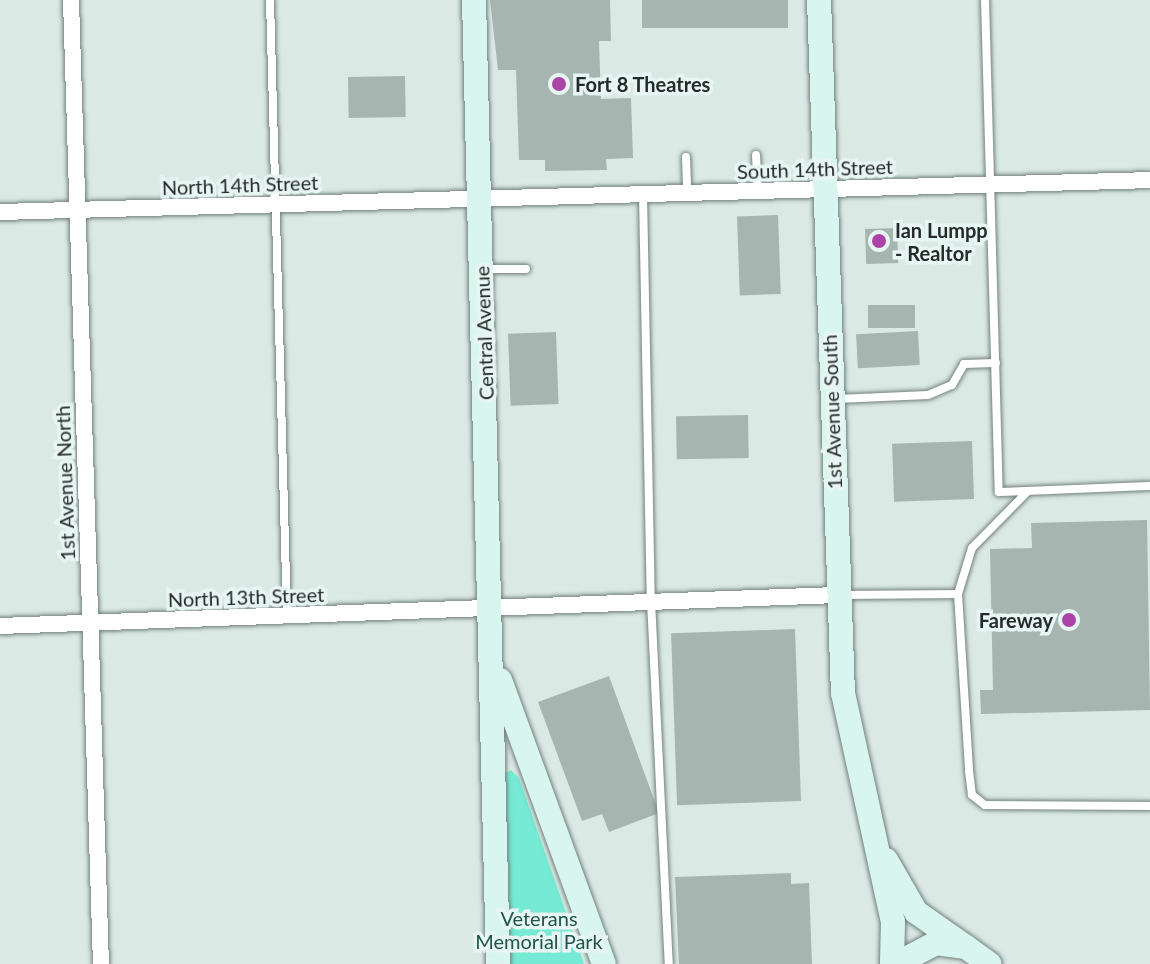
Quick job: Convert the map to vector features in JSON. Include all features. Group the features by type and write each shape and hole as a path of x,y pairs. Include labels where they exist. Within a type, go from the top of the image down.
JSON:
{"main road":[{"name":"Central Avenue","path":"474,0 495,667 498,964"},
{"name":"1st Avenue South","path":"819,0 843,693 867,821 893,922 894,964"},
{"name":"Central Avenue","path":"495,667 604,964"},
{"name":"1st Avenue South","path":"867,821 916,912 989,964"},
{"path":"894,964 936,943 966,947"}],"street":[{"name":"1st Avenue North","path":"71,0 101,964"},
{"name":"South 14th Street","path":"480,199 1150,180"},
{"name":"North 14th Street","path":"0,212 480,199"},
{"name":"North 13th Street","path":"0,626 839,595"}],"lane":[{"path":"270,0 287,615"},
{"path":"985,0 999,492 1150,486"},
{"path":"756,155 758,191"},
{"path":"686,157 687,193"},
{"path":"643,194 651,601 669,964"},
{"path":"482,270 526,269"},
{"path":"832,399 928,395 952,385 964,364 996,363"},
{"path":"1028,491 972,548 961,564 958,594 972,795 1009,809 1150,806"},
{"path":"839,595 958,594"}],"green space":[{"name":"Veterans Memorial Park","path":"511,770 519,778 584,964 507,964 504,774"}],"building":[{"name":"Fort 8 Theatres","path":"490,0 610,0 611,41 599,41 601,99 631,98 633,158 606,159 607,170 545,171 545,160 519,160 516,70 498,70"},
{"path":"642,0 788,0 788,28 642,28"},
{"path":"405,76 406,117 349,118 348,77"},
{"path":"778,215 781,294 740,295 737,216"},
{"path":"897,228 898,263 866,264 865,229"},
{"path":"868,305 915,305 915,328 868,328"},
{"path":"918,331 920,365 858,368 856,334"},
{"path":"556,332 559,404 511,406 508,334"},
{"path":"748,415 749,458 677,459 676,416"},
{"path":"972,441 974,499 894,502 892,444"},
{"path":"1147,520 1150,710 981,714 980,690 993,690 990,549 1032,548 1031,523"},
{"path":"795,629 801,801 677,805 671,633"},
{"path":"609,676 659,813 609,832 602,814 582,821 538,702"},
{"path":"791,873 791,884 809,883 812,964 679,964 675,877"}],"place":[{"name":"Fort 8 Theatres","path":"559,84"},
{"name":"Ian Lumpp - Realtor","path":"879,241"},
{"name":"Fareway","path":"1069,620"}]}
